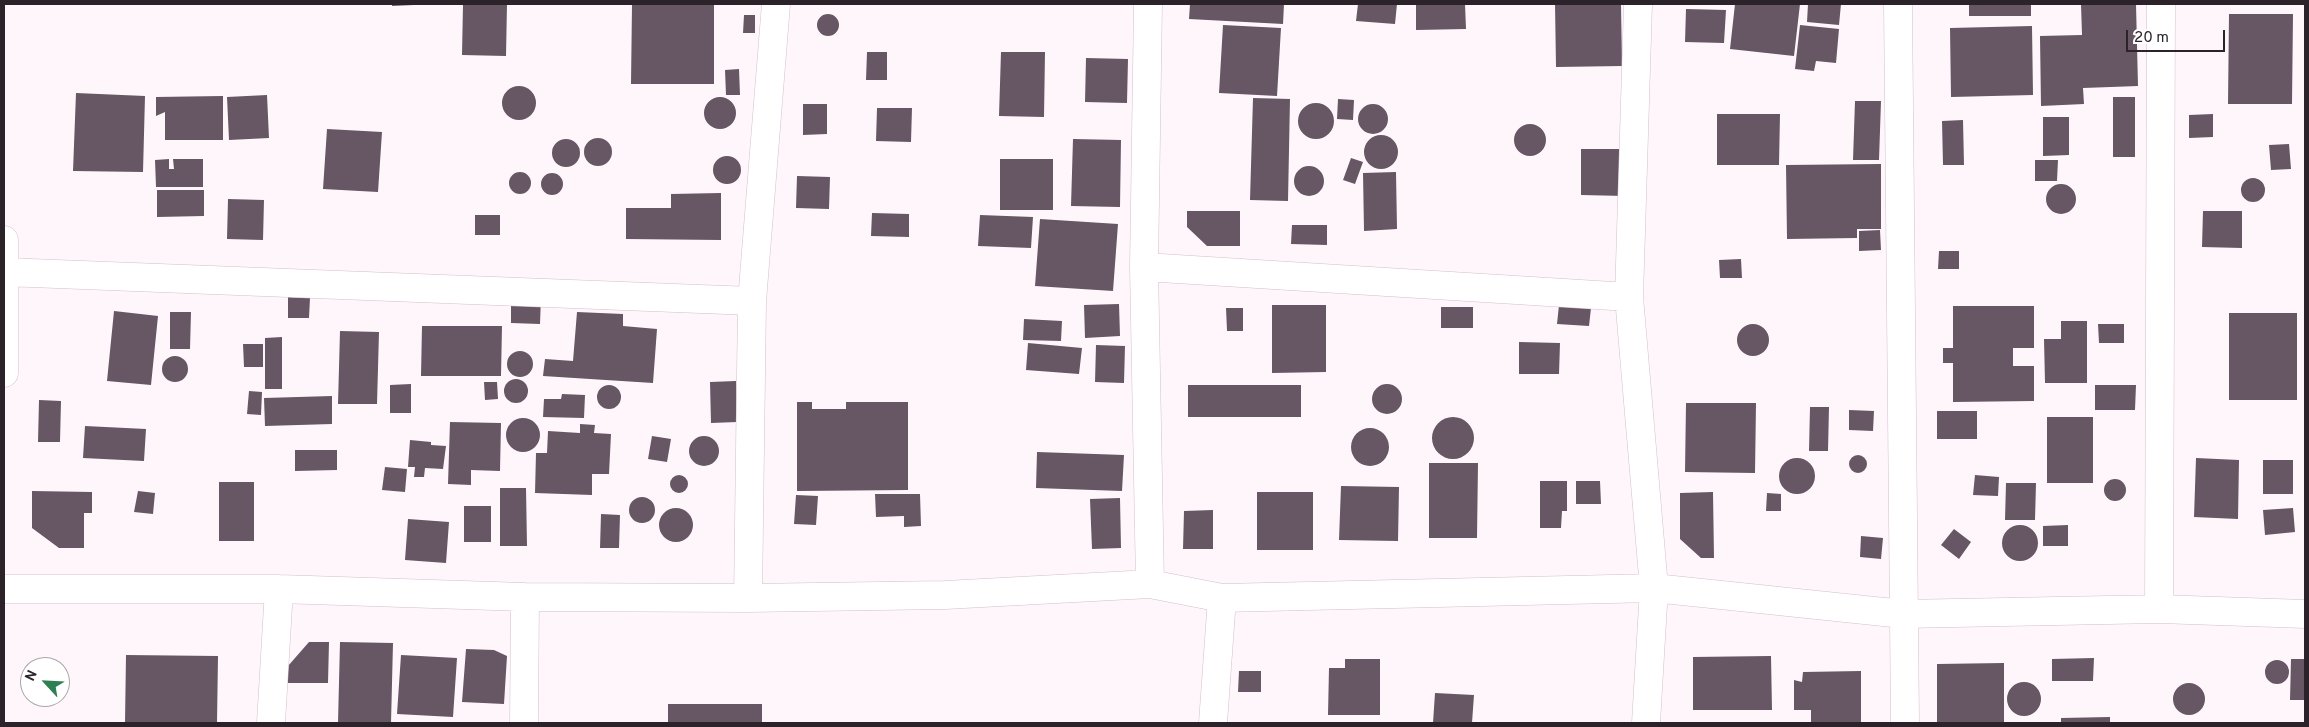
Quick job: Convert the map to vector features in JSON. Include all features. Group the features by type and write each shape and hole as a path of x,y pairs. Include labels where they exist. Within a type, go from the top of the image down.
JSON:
{"street":[{"path":"748,598 752,300 776,4"},
{"path":"1148,4 1144,268 1150,584"},
{"path":"1638,4 1629,297 1654,588 1646,723"},
{"path":"1898,4 1905,723"},
{"path":"2159,609 2160,4"},
{"path":"4,240 4,373"},
{"path":"1144,268 1629,297"},
{"path":"5,272 752,300"},
{"path":"4,589 279,589 525,597 748,598 945,595 1150,584 1222,598 1654,588 1903,614 2159,609 2305,614"},
{"path":"271,723 279,589"},
{"path":"524,723 525,597"},
{"path":"1213,723 1222,598"}],"building":[{"path":"392,4 414,4 414,5 392,6"},
{"path":"463,4 507,4 506,56 462,55"},
{"path":"632,4 714,4 714,84 631,84"},
{"path":"1190,4 1284,4 1283,24 1189,19"},
{"path":"1358,4 1397,4 1395,24 1356,21"},
{"path":"1416,4 1465,4 1466,29 1416,30"},
{"path":"1555,4 1621,4 1622,66 1556,67"},
{"path":"1735,4 1800,4 1794,56 1730,49"},
{"path":"1808,4 1841,4 1839,25 1807,22"},
{"path":"1969,4 2031,4 2031,16 1969,16"},
{"path":"2081,4 2136,4 2138,86 2083,88 2084,104 2041,106 2040,36 2082,35"},
{"path":"1686,9 1726,10 1724,43 1685,42"},
{"path":"828,14 836,17 839,25 836,33 828,36 820,33 817,25 820,17"},
{"path":"2229,14 2293,14 2292,104 2228,104"},
{"path":"744,15 755,15 755,33 743,33"},
{"path":"1223,25 1281,28 1277,96 1219,93"},
{"path":"1800,25 1839,29 1836,63 1816,61 1814,71 1795,69"},
{"path":"2032,26 2033,95 1951,97 1950,28"},
{"path":"867,52 887,52 887,80 866,80"},
{"path":"1001,52 1045,52 1044,117 999,116"},
{"path":"1086,58 1128,59 1127,103 1085,102"},
{"path":"739,69 740,95 726,95 725,70"},
{"path":"519,86 526,87 531,91 535,96 535,110 531,115 526,119 519,120 512,119 507,115 503,110 502,103 503,96 507,91 512,87"},
{"path":"76,93 145,96 143,172 73,171"},
{"path":"267,95 269,138 229,140 227,97"},
{"path":"223,96 223,140 165,140 165,112 156,116 156,97"},
{"path":"720,97 726,98 731,102 735,107 735,119 731,124 726,128 720,129 714,128 709,124 705,119 704,113 705,107 709,102 714,98"},
{"path":"2113,97 2135,97 2135,157 2113,157"},
{"path":"1253,98 1290,99 1288,201 1250,200"},
{"path":"1338,99 1354,100 1353,120 1337,119"},
{"path":"1855,101 1881,101 1879,160 1853,160"},
{"path":"1316,103 1323,104 1329,108 1333,114 1333,128 1329,134 1323,138 1316,139 1309,138 1303,134 1299,128 1298,121 1299,114 1303,108 1309,104"},
{"path":"803,104 827,104 827,134 803,135"},
{"path":"1373,104 1384,108 1388,119 1384,130 1373,134 1362,130 1358,119 1362,108"},
{"path":"877,108 912,108 911,142 876,141"},
{"path":"1717,114 1780,114 1779,165 1717,165"},
{"path":"2213,114 2213,137 2189,138 2189,115"},
{"path":"2043,117 2069,117 2069,155 2043,156"},
{"path":"1963,120 1964,165 1943,165 1942,121"},
{"path":"1530,124 1541,129 1546,140 1541,151 1530,156 1519,151 1514,140 1519,129"},
{"path":"327,129 382,132 378,192 323,189"},
{"path":"1381,135 1388,136 1393,140 1397,145 1397,159 1393,164 1388,168 1381,169 1374,168 1369,164 1365,159 1364,152 1365,145 1369,140 1374,136"},
{"path":"598,138 608,142 612,152 608,162 598,166 588,162 584,152 588,142"},
{"path":"566,139 576,143 580,153 576,163 566,167 556,163 552,153 556,143"},
{"path":"1073,139 1121,140 1120,207 1071,206"},
{"path":"2289,144 2291,169 2271,170 2269,145"},
{"path":"1581,149 1626,149 1625,196 1581,195"},
{"path":"727,156 737,160 741,170 737,180 727,184 717,180 713,170 717,160"},
{"path":"1351,158 1363,162 1355,184 1343,180"},
{"path":"169,159 169,169 174,169 173,159 203,159 203,187 156,187 155,160"},
{"path":"1000,159 1053,159 1053,210 1000,210"},
{"path":"2035,160 2058,160 2057,181 2035,181"},
{"path":"1881,164 1881,229 1857,229 1857,238 1787,239 1786,165"},
{"path":"1309,166 1315,167 1323,175 1323,187 1315,195 1309,196 1303,195 1295,187 1294,181 1295,175 1303,167"},
{"path":"520,172 528,175 531,183 528,191 520,194 512,191 509,183 512,175"},
{"path":"1396,172 1397,229 1364,231 1363,173"},
{"path":"552,173 562,180 563,184 556,194 552,195 542,188 541,184 548,174"},
{"path":"797,176 830,177 829,209 796,208"},
{"path":"2253,178 2262,181 2265,190 2262,199 2253,202 2244,199 2241,190 2244,181"},
{"path":"2061,184 2072,188 2076,199 2072,210 2061,214 2050,210 2046,199 2050,188"},
{"path":"157,190 204,190 204,216 157,217"},
{"path":"721,193 721,240 626,239 626,208 671,208 671,194"},
{"path":"228,199 264,200 263,240 227,239"},
{"path":"1187,211 1240,211 1240,246 1207,246 1187,227"},
{"path":"2203,211 2242,211 2242,248 2202,247"},
{"path":"872,213 909,214 909,237 871,236"},
{"path":"475,215 500,215 500,235 475,235"},
{"path":"980,215 1033,217 1031,248 978,246"},
{"path":"1040,219 1118,224 1113,291 1035,286"},
{"path":"1292,225 1327,225 1327,245 1291,244"},
{"path":"1880,230 1881,250 1859,251 1859,231"},
{"path":"1939,251 1959,251 1959,269 1938,269"},
{"path":"1741,259 1742,278 1720,278 1719,260"},
{"path":"288,297 310,298 309,318 288,318"},
{"path":"511,297 541,297 540,324 511,323"},
{"path":"1119,304 1120,336 1085,338 1084,305"},
{"path":"1272,305 1326,305 1326,372 1272,373"},
{"path":"1559,305 1591,308 1589,326 1557,324"},
{"path":"1953,306 2034,306 2034,348 2013,348 2013,366 2034,366 2034,401 1953,402 1953,363 1943,363 1943,348 1953,348"},
{"path":"1441,307 1473,307 1473,328 1441,328"},
{"path":"1226,308 1243,308 1243,331 1227,331"},
{"path":"114,311 158,316 151,385 107,381"},
{"path":"170,312 191,312 190,349 170,349"},
{"path":"577,312 623,314 623,326 657,329 653,383 543,376 545,359 573,361"},
{"path":"2229,313 2297,313 2297,400 2229,400"},
{"path":"1024,319 1062,321 1061,341 1023,340"},
{"path":"2061,321 2087,321 2087,383 2045,383 2044,339 2061,339"},
{"path":"1753,324 1759,325 1764,329 1768,334 1768,346 1764,351 1759,355 1753,356 1747,355 1742,351 1738,346 1737,340 1738,334 1742,329 1747,325"},
{"path":"2098,324 2124,324 2124,343 2099,343"},
{"path":"422,326 502,326 501,376 421,376"},
{"path":"340,331 379,332 377,404 338,404"},
{"path":"282,337 282,389 265,389 265,338"},
{"path":"1519,342 1560,343 1559,374 1519,374"},
{"path":"1028,343 1082,348 1079,374 1026,370"},
{"path":"243,344 263,344 263,367 244,367"},
{"path":"1096,345 1125,346 1124,383 1095,382"},
{"path":"520,351 529,355 533,364 529,373 520,377 511,373 507,364 511,355"},
{"path":"175,356 184,360 188,369 184,378 175,382 166,378 162,369 166,360"},
{"path":"516,379 521,380 527,386 527,396 521,402 516,403 511,402 505,396 504,391 505,386 511,380"},
{"path":"736,381 737,422 711,423 710,382"},
{"path":"484,382 497,382 498,399 485,400"},
{"path":"411,384 411,413 390,413 390,385"},
{"path":"1387,384 1398,388 1402,399 1398,410 1387,414 1376,410 1372,399 1376,388"},
{"path":"609,385 617,389 621,397 617,405 609,409 601,405 597,397 601,389"},
{"path":"1188,385 1301,385 1301,417 1188,417"},
{"path":"2095,385 2136,385 2135,410 2095,410"},
{"path":"249,391 262,392 261,415 247,414"},
{"path":"562,394 585,395 584,418 543,417 544,399 561,399"},
{"path":"332,396 332,424 265,426 264,398"},
{"path":"39,400 61,401 60,442 38,442"},
{"path":"797,402 812,402 812,409 846,409 846,402 908,402 908,490 797,491"},
{"path":"1686,403 1756,403 1755,473 1685,472"},
{"path":"1810,407 1829,407 1828,451 1809,451"},
{"path":"1849,410 1874,411 1873,431 1849,430"},
{"path":"1937,411 1977,411 1977,439 1937,439"},
{"path":"1449,417 1457,417 1468,423 1474,438 1468,453 1457,459 1449,459 1438,453 1432,442 1432,434 1438,423"},
{"path":"2047,417 2093,417 2093,483 2047,483"},
{"path":"523,418 535,423 540,435 535,447 523,452 511,447 506,435 511,423"},
{"path":"450,422 501,423 500,471 471,470 471,485 448,484"},
{"path":"580,424 595,425 594,433 611,434 609,474 592,474 592,495 535,493 536,453 547,453 548,431 580,433"},
{"path":"85,426 146,429 144,461 83,458"},
{"path":"1370,428 1377,429 1383,434 1388,440 1388,454 1383,460 1377,465 1370,466 1363,465 1357,460 1352,454 1351,447 1352,440 1357,434 1363,429"},
{"path":"652,436 671,439 667,462 648,459"},
{"path":"704,436 710,437 718,445 718,457 710,465 704,466 698,465 690,457 689,451 690,445 698,437"},
{"path":"410,440 446,446 443,469 425,468 424,477 414,477 415,467 408,467"},
{"path":"295,450 337,450 337,470 295,471"},
{"path":"1037,452 1124,455 1122,491 1036,488"},
{"path":"1858,455 1864,458 1867,464 1864,470 1858,473 1852,470 1849,464 1852,458"},
{"path":"1797,458 1809,464 1815,476 1809,488 1797,494 1785,488 1779,476 1785,464"},
{"path":"2196,458 2239,460 2238,519 2194,517"},
{"path":"2263,460 2293,460 2293,494 2263,494"},
{"path":"1429,463 1478,463 1477,538 1429,538"},
{"path":"385,467 407,469 405,492 382,490"},
{"path":"675,475 683,475 688,480 686,491 675,493 670,488 670,480"},
{"path":"1975,475 1999,477 1998,496 1973,495"},
{"path":"2115,479 2123,482 2126,490 2123,498 2115,501 2107,498 2104,490 2107,482"},
{"path":"1540,481 1567,481 1567,511 1562,511 1561,528 1540,528"},
{"path":"1576,481 1600,481 1601,504 1576,504"},
{"path":"219,482 254,482 254,541 219,541"},
{"path":"2006,483 2036,483 2035,520 2005,520"},
{"path":"1341,486 1399,487 1398,541 1339,540"},
{"path":"500,488 526,488 527,546 500,546"},
{"path":"32,491 92,492 92,513 84,513 84,548 59,548 32,528"},
{"path":"138,491 155,493 153,514 134,512"},
{"path":"1257,492 1313,492 1313,550 1257,550"},
{"path":"1713,492 1714,558 1701,558 1680,539 1680,493"},
{"path":"1767,493 1781,494 1781,511 1766,511"},
{"path":"875,494 920,494 921,526 904,527 904,516 876,517"},
{"path":"796,495 818,496 816,525 794,524"},
{"path":"642,497 651,501 655,510 651,519 642,523 633,519 629,510 633,501"},
{"path":"1120,498 1121,548 1092,549 1090,499"},
{"path":"464,506 491,506 491,542 464,542"},
{"path":"676,508 688,513 693,525 688,537 676,542 664,537 659,525 664,513"},
{"path":"2293,508 2295,532 2265,535 2263,510"},
{"path":"1213,510 1213,549 1183,549 1184,511"},
{"path":"601,514 620,515 619,548 600,548"},
{"path":"408,519 449,522 446,563 405,560"},
{"path":"2020,525 2027,526 2033,530 2037,536 2037,550 2033,556 2027,560 2020,561 2013,560 2007,556 2003,550 2002,543 2003,536 2007,530 2013,526"},
{"path":"2068,525 2068,546 2043,546 2043,526"},
{"path":"1954,529 1971,542 1959,559 1941,545"},
{"path":"1861,536 1883,538 1881,559 1860,557"},
{"path":"309,642 329,642 328,683 288,683 288,666"},
{"path":"340,642 393,643 391,723 338,723"},
{"path":"466,649 494,650 507,656 504,704 462,702"},
{"path":"126,655 218,656 217,723 125,723"},
{"path":"401,655 457,658 453,717 397,714"},
{"path":"1771,656 1772,710 1693,710 1693,657"},
{"path":"2094,658 2093,681 2052,681 2052,659"},
{"path":"1345,659 1380,659 1380,715 1328,715 1329,668 1345,668"},
{"path":"2291,659 2305,659 2305,700 2290,700"},
{"path":"2277,660 2286,663 2289,672 2286,681 2277,684 2268,681 2265,672 2268,663"},
{"path":"2004,663 2004,723 1937,723 1937,664"},
{"path":"1239,671 1261,671 1261,692 1238,692"},
{"path":"1861,671 1861,723 1811,723 1811,710 1794,710 1794,680 1802,682 1803,672"},
{"path":"2024,682 2036,687 2041,699 2036,711 2024,716 2012,711 2007,699 2012,687"},
{"path":"2189,683 2195,684 2200,688 2204,693 2204,705 2200,710 2195,714 2189,715 2183,714 2178,710 2174,705 2173,699 2174,693 2178,688 2183,684"},
{"path":"1435,693 1474,695 1472,723 1433,723"},
{"path":"668,704 762,704 762,723 668,723"},
{"path":"2110,717 2110,723 2061,723 2061,718"}]}
